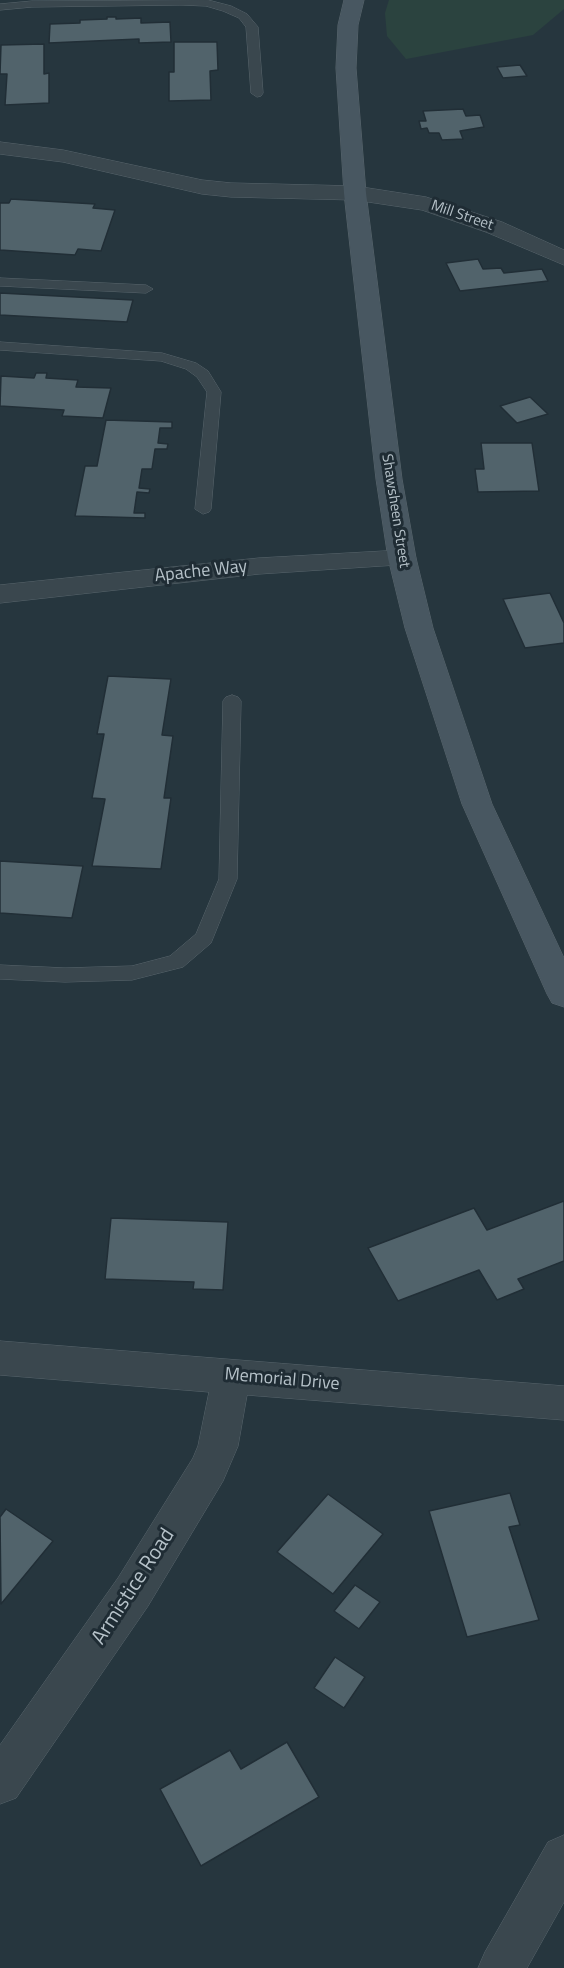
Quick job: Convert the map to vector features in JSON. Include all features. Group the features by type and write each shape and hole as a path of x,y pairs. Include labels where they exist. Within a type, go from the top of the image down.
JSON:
{"main road":[{"name":"Shawsheen Street","path":"354,0 348,25 346,68 355,193 388,479 402,558 422,637 477,804 564,994"}],"street":[{"path":"0,148 63,156 202,187 231,190 355,193"},
{"name":"Mill Street","path":"355,193 447,209 528,240 564,258"},
{"name":"Apache Way","path":"0,594 259,566 402,558"},
{"name":"Memorial Drive","path":"0,1358 564,1403"},
{"name":"Armistice Road","path":"0,1782 133,1592 209,1468 218,1446 231,1376"},
{"path":"501,1968 564,1858"}],"lane":[{"path":"0,7 32,4 182,2 206,3 227,8 243,16 252,27 257,93"},
{"path":"0,282 146,289"},
{"path":"0,346 162,357 191,366 202,374 214,392 203,509"},
{"path":"0,972 65,975 132,973 176,962 204,938 228,879 232,701"}],"green space":[{"path":"389,0 564,0 564,9 533,35 406,59 387,36 385,13"}],"building":[{"path":"107,17 141,18 141,23 170,22 171,42 139,43 139,39 49,43 50,24 80,23 80,20 107,19"},
{"path":"174,42 217,42 218,70 210,71 211,100 169,101 169,72 174,72"},
{"path":"44,44 44,74 49,73 49,103 5,105 7,74 0,74 1,45"},
{"path":"520,65 527,76 503,78 497,67"},
{"path":"463,109 466,116 480,115 484,127 460,131 463,139 442,140 439,133 429,133 427,128 421,129 419,121 426,121 423,111"},
{"path":"11,199 95,204 93,208 115,210 101,251 78,249 75,255 0,250 0,203 9,203"},
{"path":"478,259 483,269 501,268 504,273 542,269 548,281 460,291 446,263"},
{"path":"0,293 133,300 127,322 0,315"},
{"path":"36,373 47,373 46,378 78,380 76,387 111,388 103,418 62,416 64,410 0,406 1,376 34,378"},
{"path":"530,397 548,414 517,423 500,406"},
{"path":"106,420 172,422 172,428 160,428 158,443 168,444 167,449 155,449 152,469 142,469 139,488 150,489 149,493 137,492 134,513 145,513 145,518 75,516 85,466 97,466"},
{"path":"481,443 532,443 539,491 478,492 475,469 484,469"},
{"path":"550,593 564,623 564,643 525,648 503,599"},
{"path":"108,676 171,679 162,735 173,736 164,798 171,798 161,869 92,866 105,799 92,798 104,734 97,734"},
{"path":"0,861 83,866 72,918 0,913"},
{"path":"564,1201 564,1261 518,1279 524,1289 497,1300 479,1270 398,1301 368,1248 474,1208 487,1230"},
{"path":"111,1218 228,1222 223,1290 193,1289 194,1282 105,1279"},
{"path":"510,1493 520,1525 509,1527 539,1620 467,1637 429,1511"},
{"path":"328,1494 383,1534 333,1594 277,1552"},
{"path":"6,1509 53,1541 1,1604 0,1517"},
{"path":"355,1585 380,1602 359,1629 334,1611"},
{"path":"335,1657 365,1677 344,1708 314,1688"},
{"path":"287,1742 319,1797 201,1866 160,1789 230,1750 241,1769"}]}
